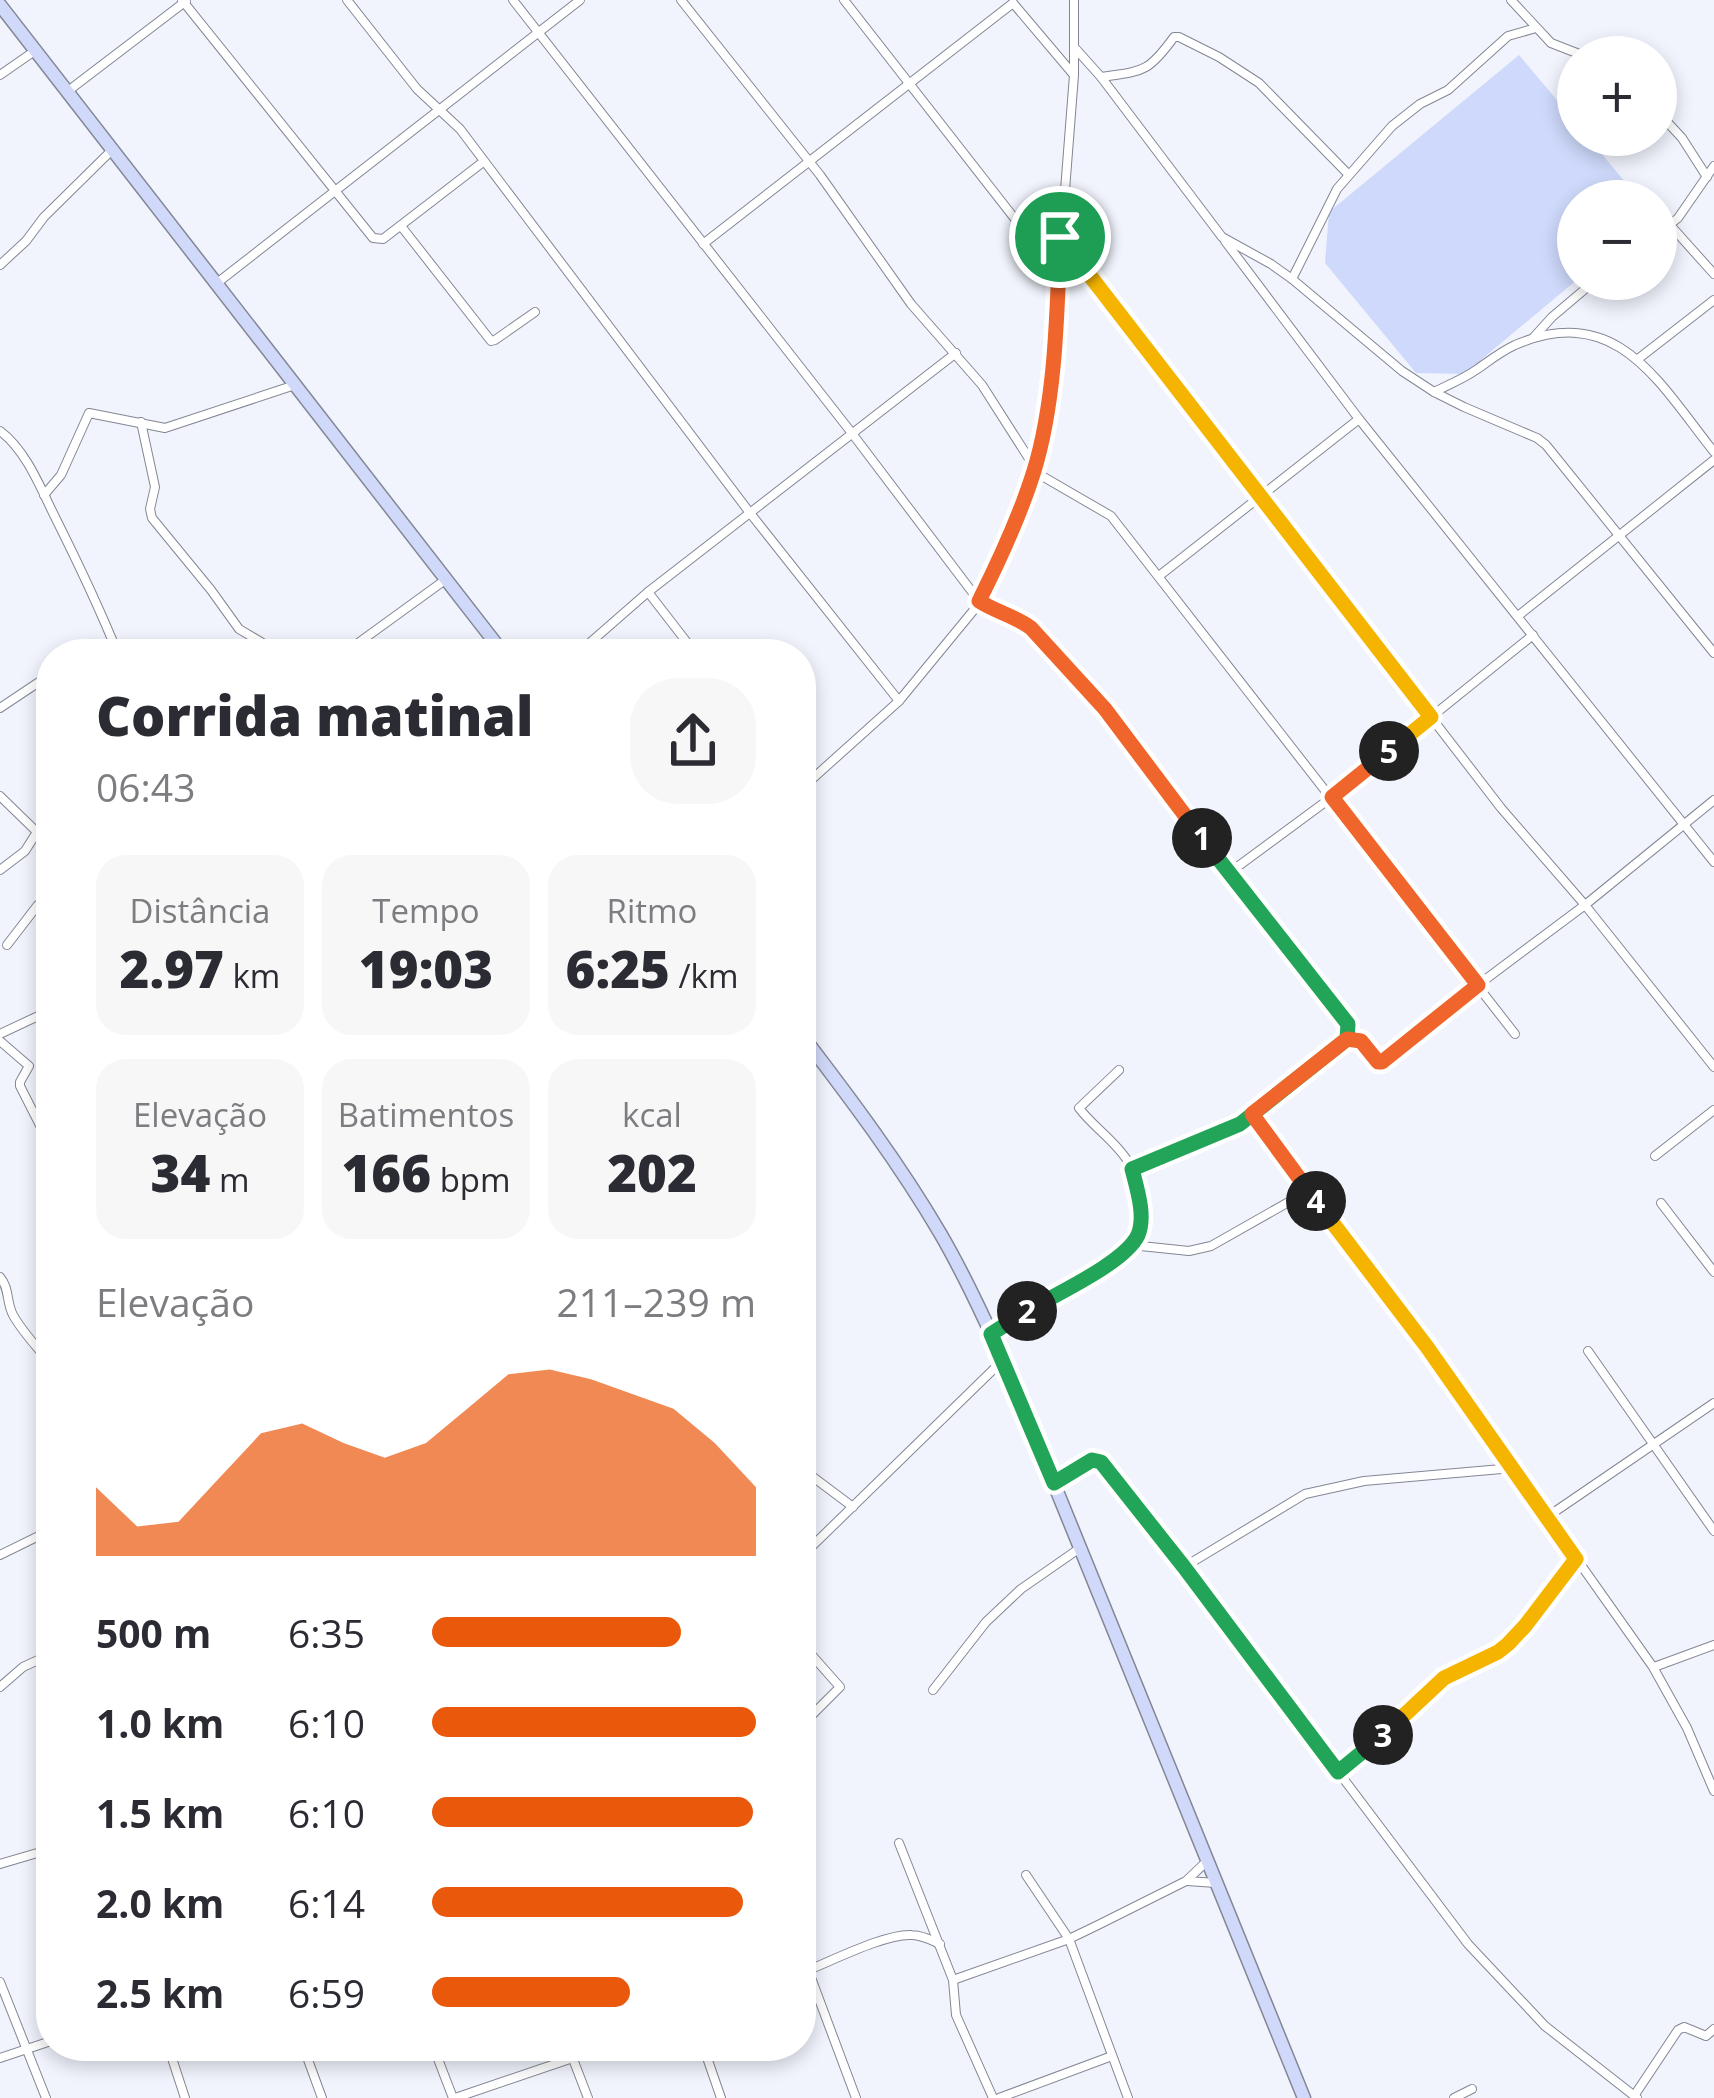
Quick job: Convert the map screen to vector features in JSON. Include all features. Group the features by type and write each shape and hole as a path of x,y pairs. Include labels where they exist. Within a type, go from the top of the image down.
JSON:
{"main road":[{"path":"0,5 492,639"},
{"path":"816,1063 876,1134 940,1234 991,1334 1304,2098"}],"street":[{"path":"347,0 417,89 460,129 750,513 899,701"},
{"path":"513,0 979,601 1023,621 1105,709 1378,1062 1586,905 1714,800"},
{"path":"217,283 580,0"},
{"path":"681,0 809,161 910,304 982,385 1035,468 1111,516 1515,1034"},
{"path":"844,0 1059,275"},
{"path":"816,775 899,701 979,601 1035,468 1048,408 1076,48 1074,0"},
{"path":"1511,0 1557,45"},
{"path":"68,92 185,1 373,238 383,239 483,162"},
{"path":"703,244 1011,2 1074,75"},
{"path":"1508,36 1519,8"},
{"path":"1292,279 1348,174 1408,112 1448,90 1508,36 1536,28"},
{"path":"1101,77 1144,70 1179,37 1219,57 1279,100 1348,174"},
{"path":"1076,48 1359,419 1714,862"},
{"path":"0,75 36,50"},
{"path":"1677,133 1707,177"},
{"path":"0,265 112,149"},
{"path":"1677,218 1714,166"},
{"path":"401,226 491,340 535,312"},
{"path":"1677,233 1714,274"},
{"path":"1060,237 1501,808 1586,905 1714,1067"},
{"path":"1222,237 1292,279 1402,371 1435,392 1538,438 1714,653"},
{"path":"1532,339 1572,300"},
{"path":"1638,359 1714,300"},
{"path":"1435,392 1532,339 1582,333 1602,338 1638,359 1714,456 1518,616"},
{"path":"595,639 648,592 956,353"},
{"path":"44,495 61,475 89,413 165,428 297,385"},
{"path":"1159,576 1359,419"},
{"path":"141,422 155,487 152,518 239,629 256,639"},
{"path":"0,430 12,441 44,495 112,639"},
{"path":"364,639 445,580"},
{"path":"648,592 684,639"},
{"path":"1229,873 1534,635"},
{"path":"0,708 36,684"},
{"path":"0,796 36,831"},
{"path":"0,870 25,851 36,834"},
{"path":"7,945 36,907"},
{"path":"36,1018 0,1037 28,1066 20,1086 36,1117"},
{"path":"1347,1039 1348,1024"},
{"path":"1132,1169 1228,1130 1347,1039 1361,1041"},
{"path":"991,1334 1097,1272 1136,1239 1141,1220 1132,1169 1079,1108 1119,1070"},
{"path":"1655,1156 1714,1110"},
{"path":"1252,1114 1427,1347 1653,1667 1714,1791"},
{"path":"1131,1246 1189,1251 1211,1246 1308,1191"},
{"path":"1661,1204 1714,1272"},
{"path":"0,1277 15,1318 36,1345"},
{"path":"1588,1351 1714,1531"},
{"path":"816,1543 1003,1360"},
{"path":"1547,1516 1714,1402"},
{"path":"1054,1483 1092,1460 1101,1462 1412,1873 1496,1977 1574,2052 1635,2097 1678,2030 1684,2027 1706,2036 1714,2029"},
{"path":"1184,1567 1304,1494 1364,1481 1513,1468"},
{"path":"816,1479 853,1507"},
{"path":"0,1555 36,1537"},
{"path":"932,1690 986,1622 1021,1589 1081,1549"},
{"path":"1338,1772 1444,1678 1508,1644 1576,1559"},
{"path":"1653,1667 1714,1645"},
{"path":"816,1659 840,1687 816,1711"},
{"path":"0,1687 36,1660"},
{"path":"899,1843 953,1980 956,2015 996,2098 1112,2056"},
{"path":"0,1864 36,1853"},
{"path":"953,1980 1069,1939 1186,1881 1207,1861"},
{"path":"1026,1875 1069,1939 1128,2098"},
{"path":"1186,1881 1216,1883"},
{"path":"816,1966 903,1935 940,1944"},
{"path":"0,1982 46,2098"},
{"path":"816,1999 856,2098"},
{"path":"0,2058 36,2046"},
{"path":"173,2061 185,2098"},
{"path":"308,2061 322,2098"},
{"path":"440,2061 454,2098 567,2061"},
{"path":"574,2061 588,2098"},
{"path":"708,2061 721,2098"},
{"path":"1454,2098 1472,2089"}],"shaded area":[{"path":"1519,55 1557,100 1557,156 1604,156 1624,180 1557,180 1557,296 1464,374 1416,373 1325,263 1329,212"}],"route":[{"path":"1060,237 1048,408 1038,455 979,601 1023,621 1105,709 1348,1024 1347,1039 1252,1114 1240,1124 1132,1169 1141,1220 1131,1246 1097,1272 991,1334 1054,1483 1092,1460 1101,1462 1338,1772 1444,1678 1508,1644 1576,1559 1427,1347 1252,1114 1347,1039 1361,1041 1382,1062 1478,985 1332,797 1431,717 1060,237"}]}
